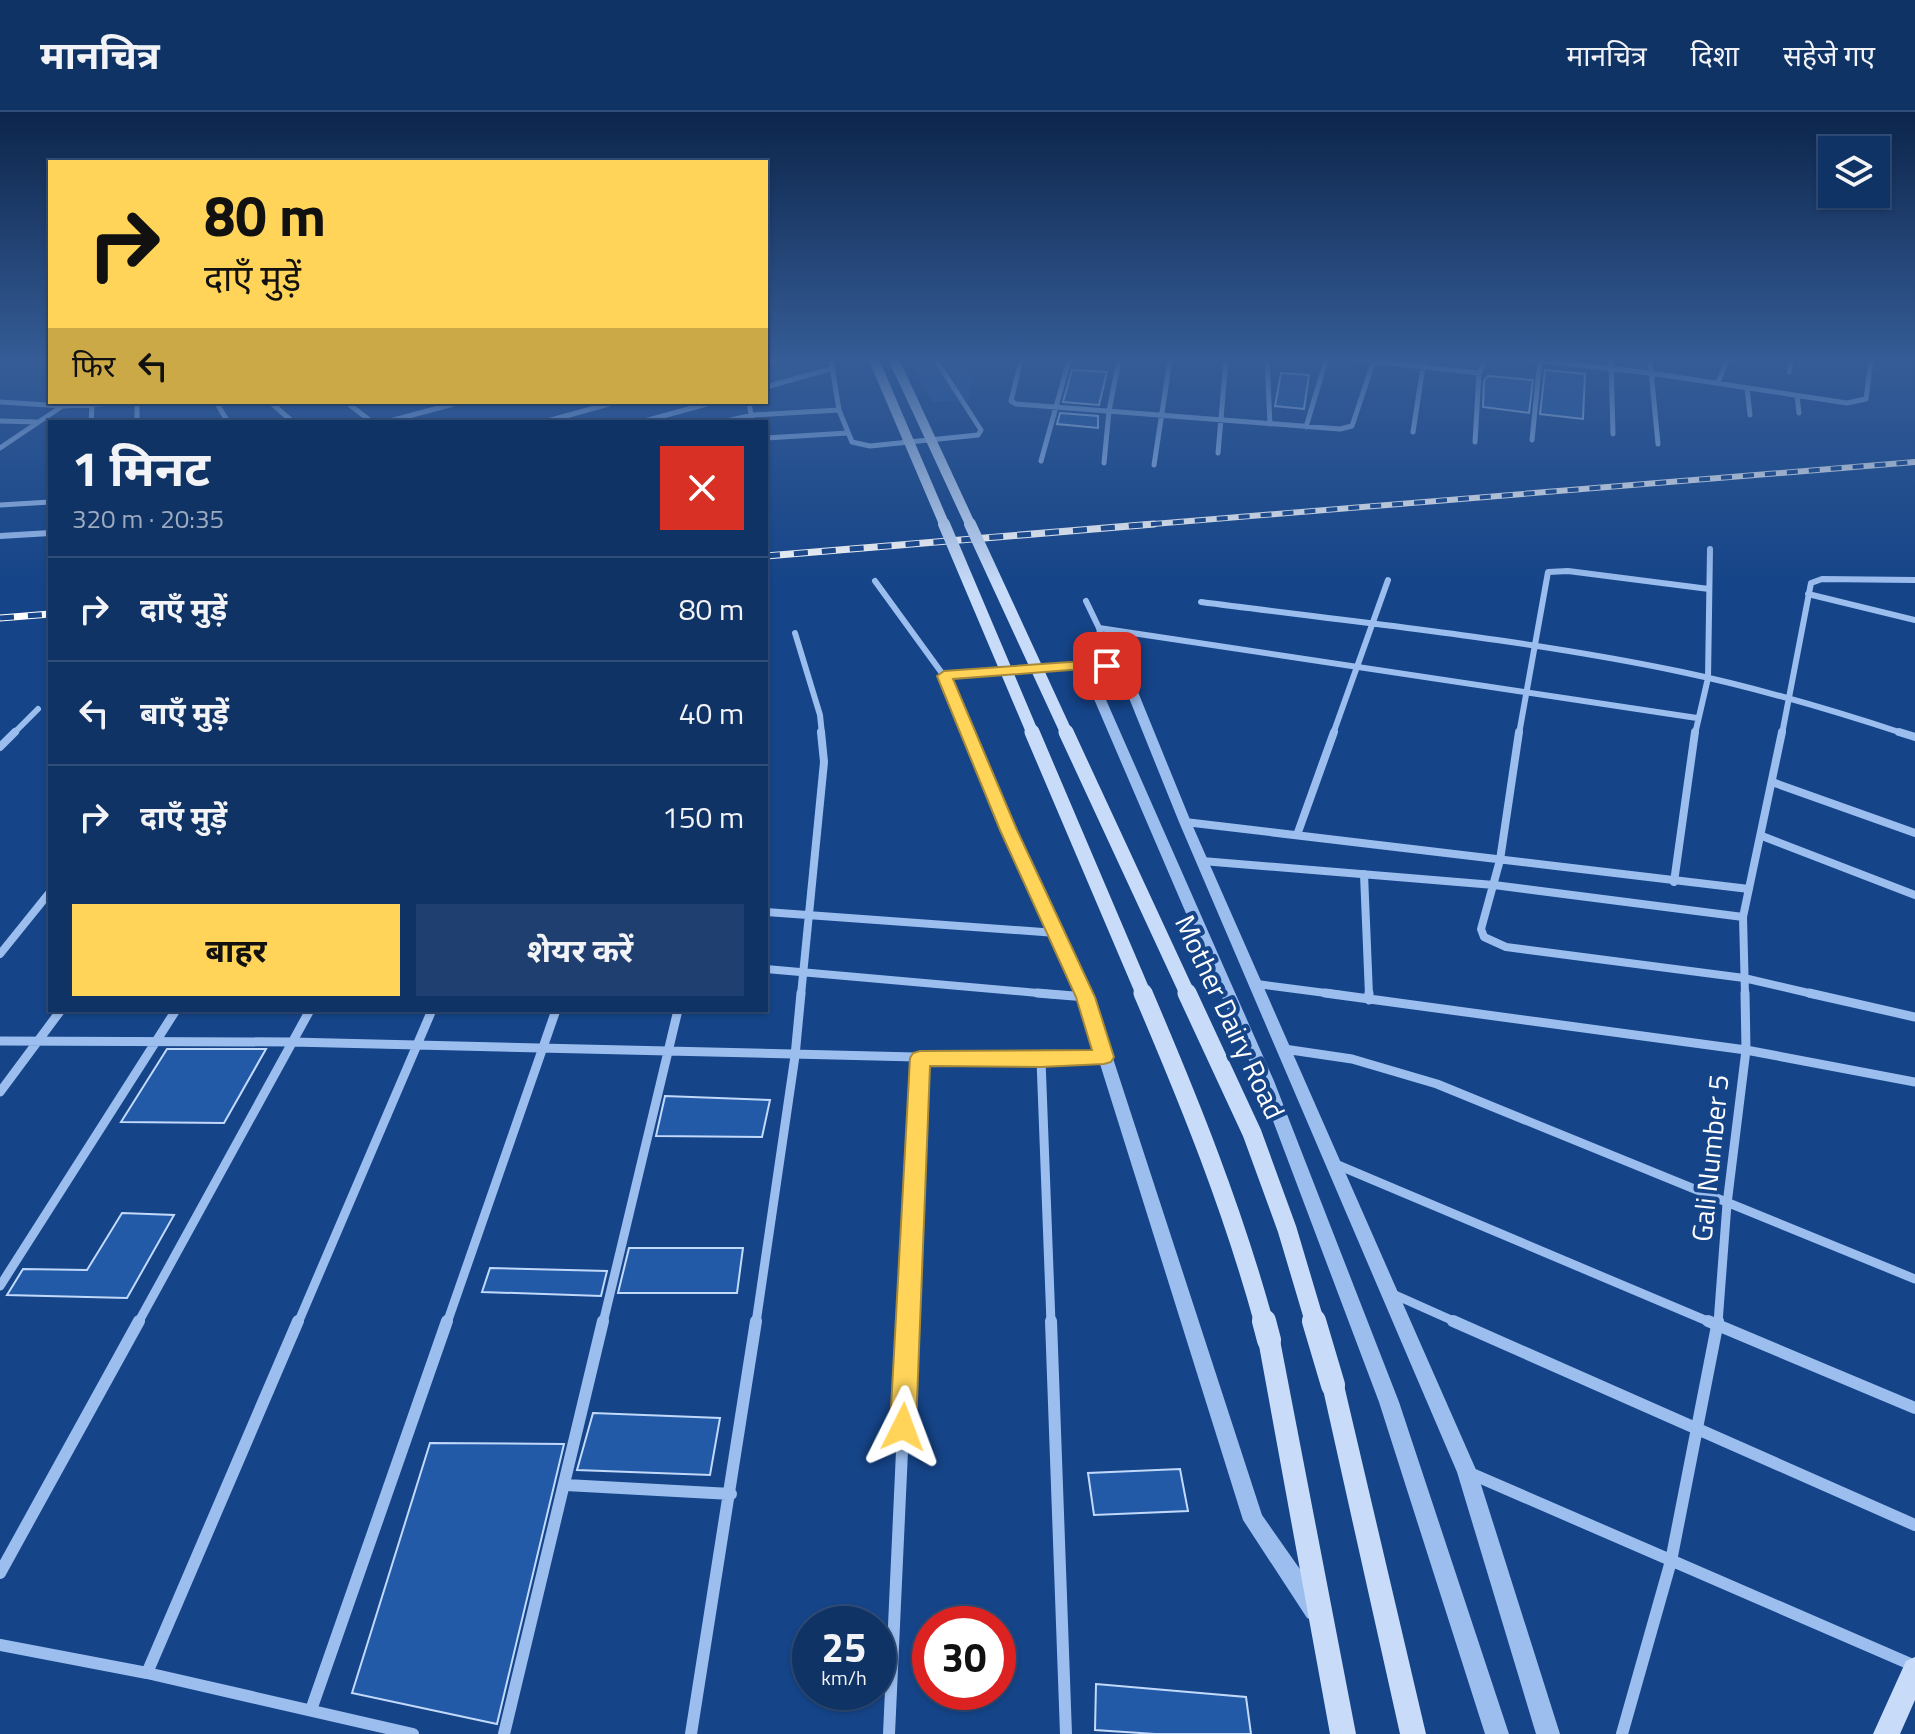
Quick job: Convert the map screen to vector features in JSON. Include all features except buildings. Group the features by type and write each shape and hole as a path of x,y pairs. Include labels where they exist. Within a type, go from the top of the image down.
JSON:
{"main road":[{"path":"906,436 1206,1140 1243,1246 1269,1340 1343,1734"},
{"name":"Mother Dairy Road","path":"929,436 1252,1133 1287,1229 1333,1385 1413,1734"},
{"path":"1886,1734 1915,1668"}],"street":[{"path":"0,448 18,436"},
{"path":"768,438 804,436"},
{"path":"849,436 852,442 870,446 971,436"},
{"path":"1041,461 1048,436"},
{"path":"1104,463 1107,436"},
{"path":"1154,465 1159,436"},
{"path":"1218,453 1220,436"},
{"path":"1475,436 1475,442"},
{"path":"1532,436 1532,440"},
{"path":"1657,436 1658,444"},
{"path":"0,505 48,502"},
{"path":"0,536 48,533"},
{"path":"1674,882 1697,718 1708,678 1710,549"},
{"path":"1709,589 1568,571 1548,572 1533,646 1500,860 1481,929 1484,937 1492,943 1744,978 1915,1017"},
{"name":"Gali Number 5","path":"1622,1734 1671,1561 1718,1325 1727,1204 1746,1050 1743,917 1762,836 1808,594 1811,583 1822,579 1915,580"},
{"path":"1297,835 1388,580"},
{"path":"875,581 944,676 1008,830 1086,997 1253,1520 1324,1623"},
{"path":"1808,594 1915,620"},
{"path":"1086,601 1099,628 1113,672 1132,692 1185,822 1467,1472 1548,1734"},
{"path":"1201,602 1533,646 1708,678 1915,737"},
{"path":"1099,628 1697,718"},
{"path":"691,1734 731,1494 795,1056 824,762 820,715 795,633"},
{"path":"944,676 1070,666 1113,672"},
{"path":"1113,672 1097,692 1266,1081 1389,1402 1497,1734"},
{"path":"0,747 38,709"},
{"path":"1772,782 1915,833"},
{"path":"1185,822 1749,889"},
{"path":"1762,836 1915,895"},
{"path":"1202,861 1494,885 1743,917"},
{"path":"1364,874 1369,1000"},
{"path":"0,954 48,894"},
{"path":"768,912 1056,933"},
{"path":"768,969 1086,997"},
{"path":"1257,984 1746,1050 1915,1082"},
{"path":"0,1092 60,1012"},
{"path":"0,1286 175,1012"},
{"path":"0,1573 309,1012"},
{"path":"147,1673 431,1012"},
{"path":"311,1710 555,1012"},
{"path":"504,1734 678,1012"},
{"path":"0,1041 292,1042 1041,1060 1104,1057"},
{"path":"1283,1049 1352,1059 1437,1084 1915,1279"},
{"path":"889,1734 920,1058"},
{"path":"1041,1060 1066,1734"},
{"path":"1333,1162 1915,1408"},
{"path":"1389,1292 1915,1525"},
{"path":"1467,1472 1915,1668"},
{"path":"566,1485 731,1494"},
{"path":"0,1645 147,1673 413,1734"}],"railway":[{"path":"1129,526 1915,462"},
{"path":"768,556 1154,524"},
{"path":"0,618 48,614"}],"route":[{"path":"903,1427 920,1058 1041,1060 1104,1057 1086,997 1008,830 944,676 1107,666"}]}
